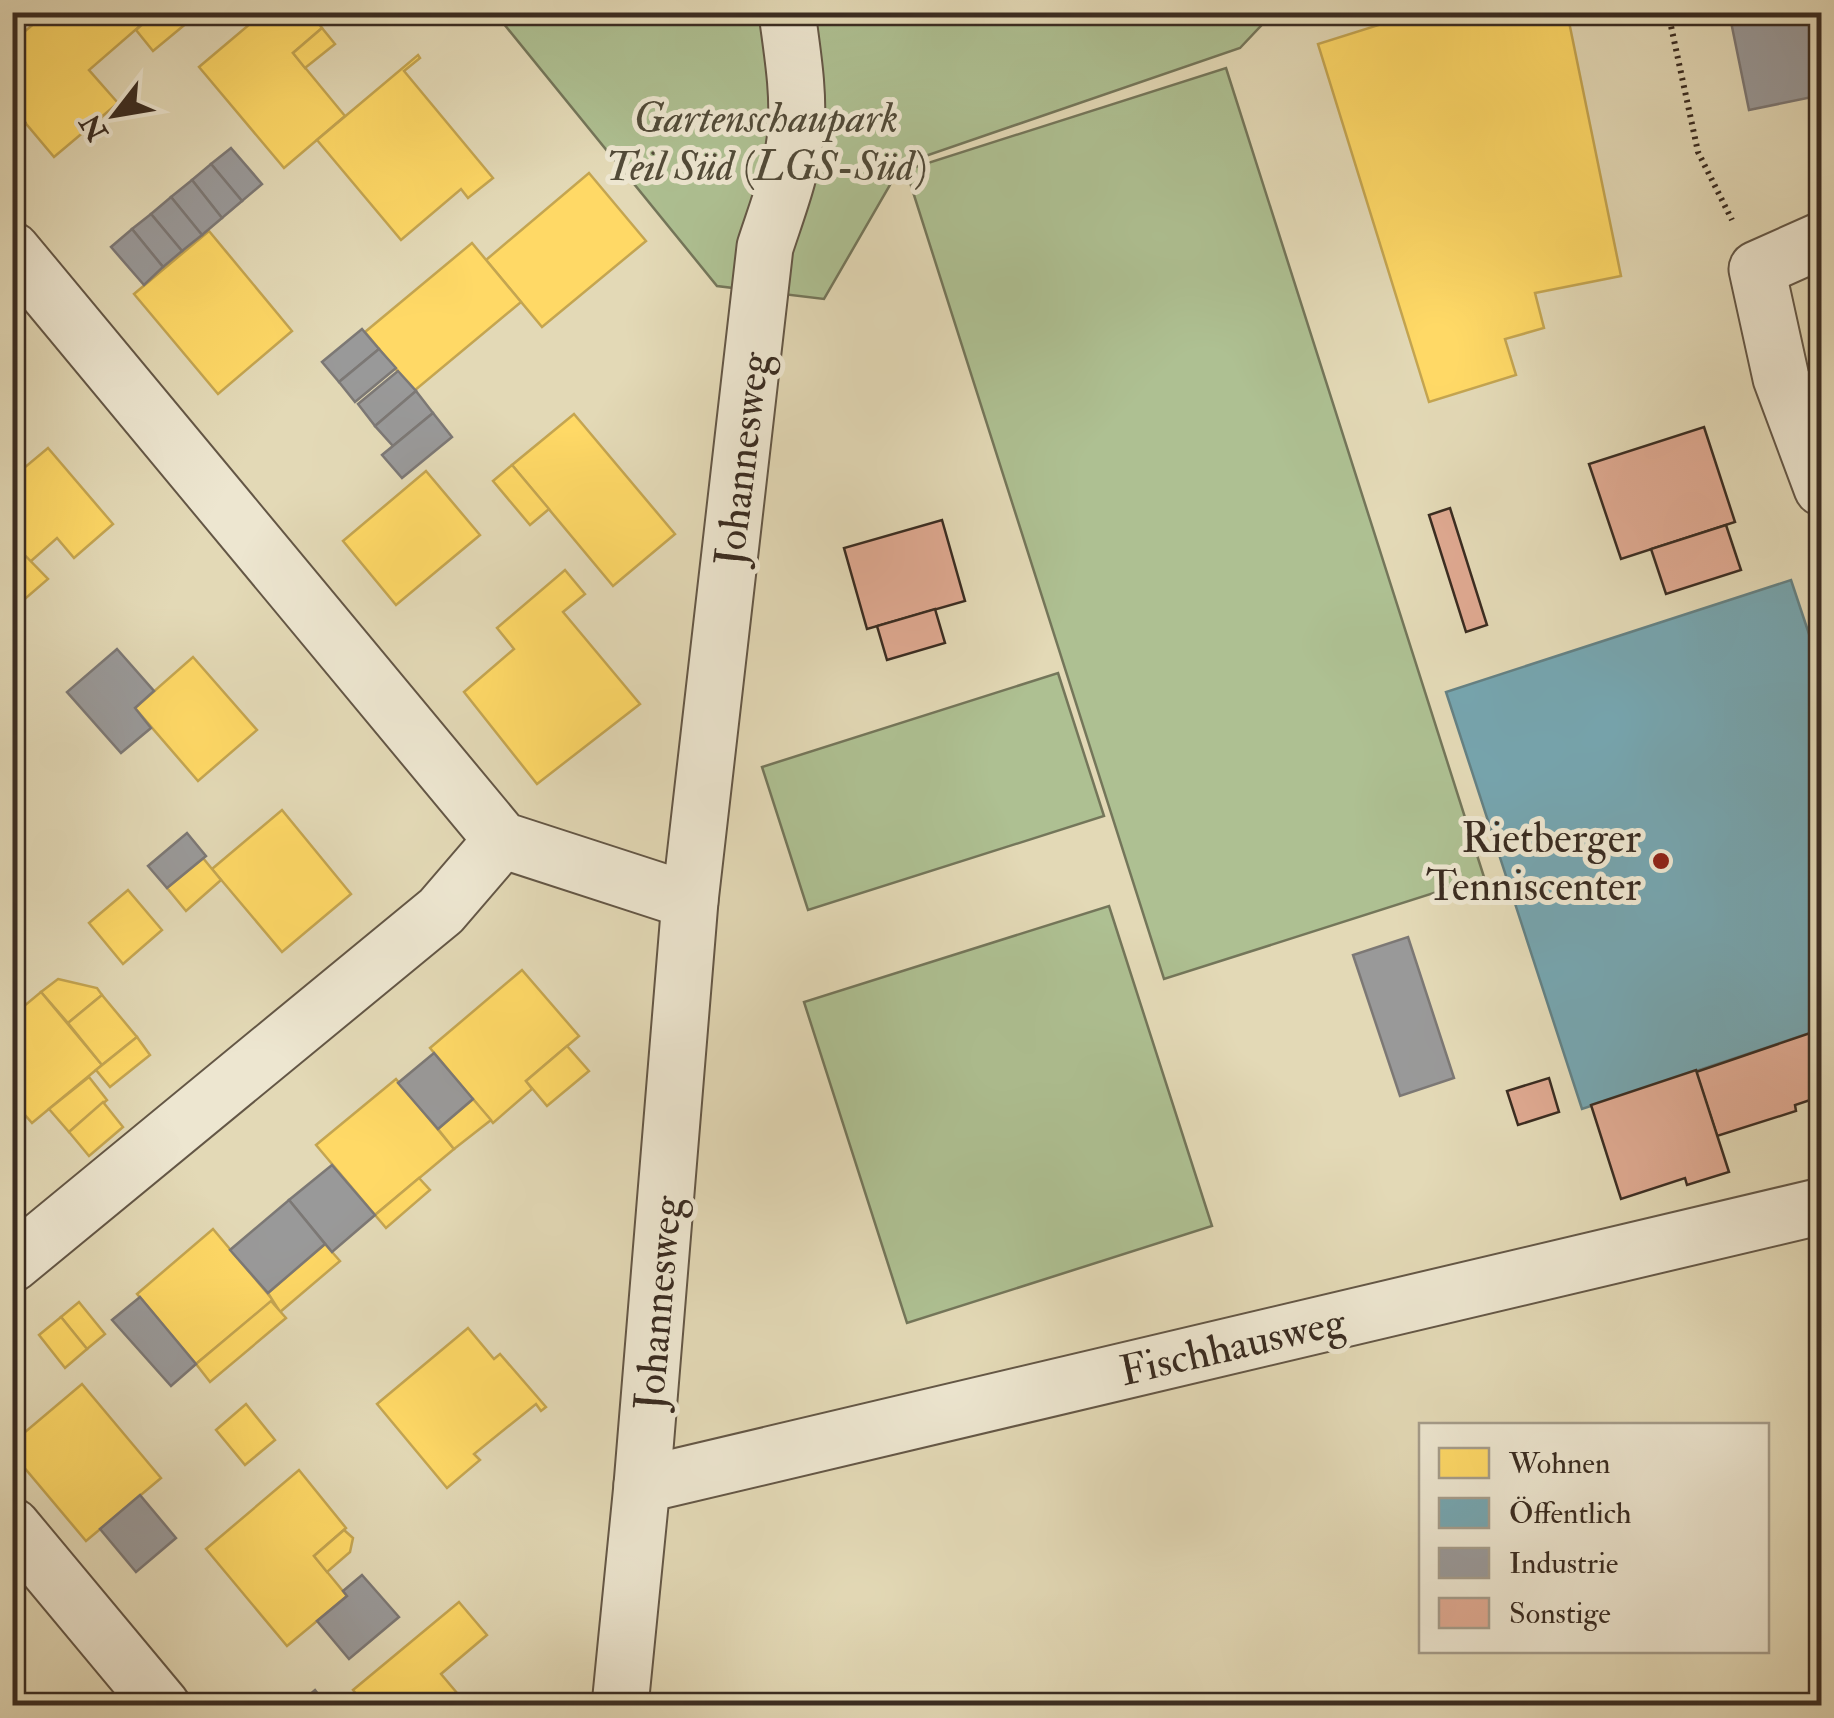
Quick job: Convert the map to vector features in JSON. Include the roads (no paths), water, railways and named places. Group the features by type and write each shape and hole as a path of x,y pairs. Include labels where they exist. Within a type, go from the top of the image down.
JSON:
{"street":[{"name":"Johannesweg","path":"620,1706 690,901 765,247 784,191 796,133 796,77 788,20"},
{"path":"1822,240 1757,269 1781,378 1822,488"},
{"path":"12,250 31,309 502,840 690,901"},
{"path":"12,1264 441,911 502,840"},
{"name":"Fischhausweg","path":"642,1484 1822,1206"},
{"path":"12,1526 162,1706"}],"place":[{"name":"Rietberger Tenniscenter","path":"1661,861"}],"park label":[{"name":"Gartenschaupark Teil Süd (LGS-Süd)","path":"766,141"}]}
